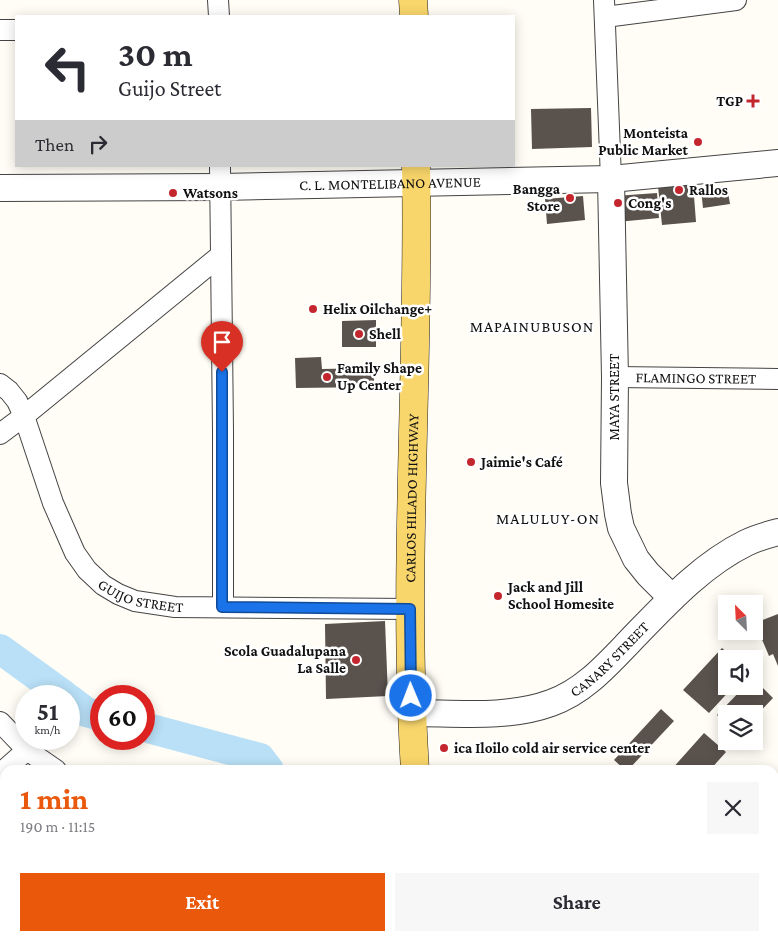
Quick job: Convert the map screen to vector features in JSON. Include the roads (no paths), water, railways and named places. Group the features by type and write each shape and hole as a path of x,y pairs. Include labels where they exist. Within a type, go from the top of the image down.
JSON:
{"main road":[{"path":"414,0 414,15"},
{"name":"CARLOS HILADO HIGHWAY","path":"415,765 411,713 410,609 415,411 416,174"}],"street":[{"path":"218,0 218,15"},
{"path":"612,179 604,9 736,0"},
{"path":"0,30 15,30"},
{"name":"C. L. MONTELIBANO AVENUE","path":"0,188 220,176 416,174 612,179 775,165"},
{"path":"220,176 222,607"},
{"name":"MAYA STREET","path":"612,179 615,377 614,483 618,514 621,528 636,559 672,598"},
{"path":"0,434 220,255"},
{"name":"FLAMINGO STREET","path":"615,377 778,379"},
{"name":"GUIJO STREET","path":"0,384 9,390 18,401 53,503 75,553 92,575 103,585 118,594 135,601 175,607 410,609"},
{"name":"CANARY STREET","path":"411,713 502,713 525,711 552,703 578,689 599,673 672,598 729,553 747,542 778,532"},
{"path":"0,722 15,737"},
{"path":"10,765 28,750 49,765"}],"waterway":[{"path":"0,649 50,685"},
{"path":"80,707 90,713"},
{"path":"155,730 260,758 265,765"}],"place":[{"name":"TGP","path":"753,101"},
{"name":"Monteista Public Market","path":"698,142"},
{"name":"Rallos","path":"679,190"},
{"name":"Watsons","path":"173,193"},
{"name":"Bangga Store","path":"570,198"},
{"name":"Cong's","path":"618,203"},
{"name":"Helix Oilchange+","path":"313,309"},
{"name":"Shell","path":"359,334"},
{"name":"Family Shape Up Center","path":"327,377"},
{"name":"Jaimie's Café","path":"471,462"},
{"name":"Jack and Jill School Homesite","path":"498,596"},
{"name":"Scola Guadalupana La Salle","path":"356,660"},
{"name":"ica Iloilo cold air service center","path":"444,748"}],"district":[{"name":"MAPAINUBUSON","path":"532,326"},
{"name":"MALULUY-ON","path":"548,518"}]}
